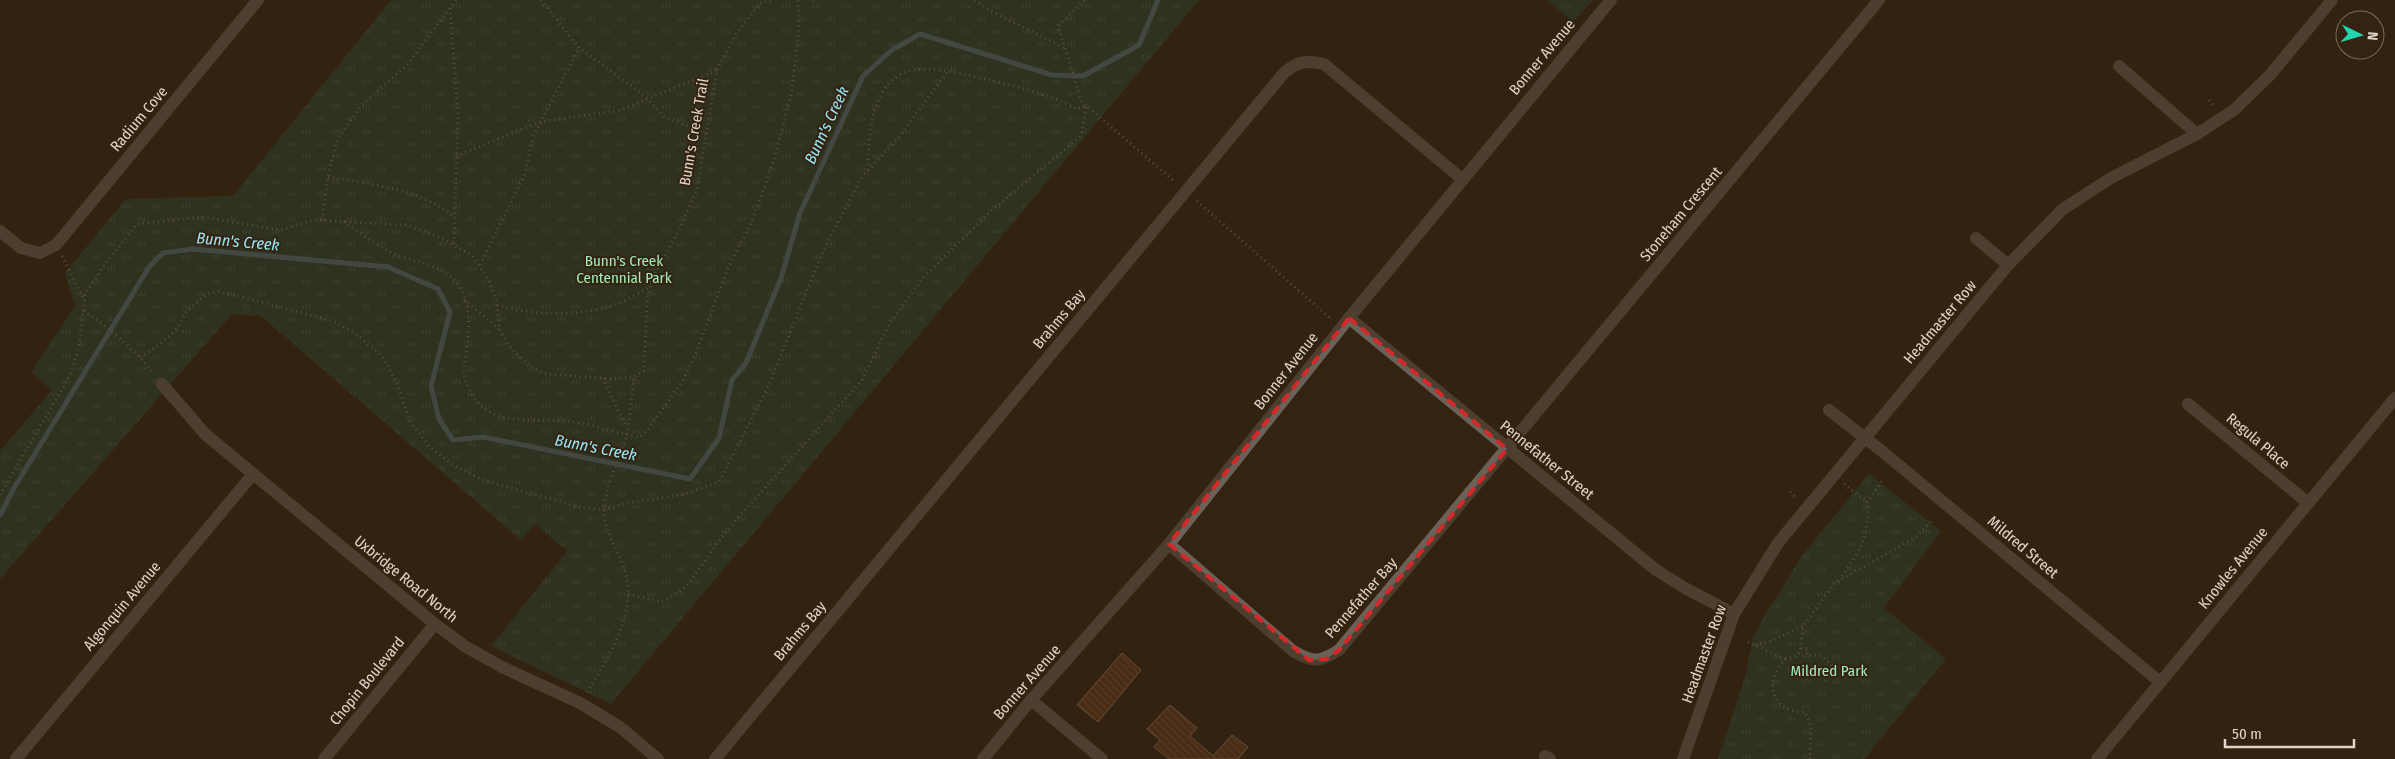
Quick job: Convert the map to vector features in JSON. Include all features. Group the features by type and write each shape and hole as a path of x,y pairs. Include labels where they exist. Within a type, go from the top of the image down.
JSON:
{"street":[{"name":"Radium Cove","path":"0,231 21,248 40,253 56,245 258,0"},
{"name":"Bonner Avenue","path":"983,759 1031,700 1169,544 1349,318 1610,0"},
{"name":"Stoneham Crescent","path":"1507,449 1879,0"},
{"name":"Headmaster Row","path":"1683,759 1734,614 1778,543 2008,265 2063,210 2111,178 2197,134 2234,110 2270,76 2332,0"},
{"name":"Brahms Bay","path":"715,759 1284,73 1296,63 1308,60 1324,64 1462,179"},
{"path":"2119,66 2197,134"},
{"path":"1976,238 2008,265"},
{"name":"Pennefather Street","path":"1349,318 1656,570 1734,614"},
{"name":"Uxbridge Road North","path":"162,384 205,434 435,624 466,647 502,667 580,703 620,727 658,759"},
{"name":"Knowles Avenue","path":"2097,759 2395,398"},
{"name":"Regula Place","path":"2188,404 2308,503"},
{"name":"Mildred Street","path":"1829,410 2160,682"},
{"name":"Pennefather Bay","path":"1169,544 1294,651 1309,660 1326,659 1339,650 1507,449"},
{"name":"Algonquin Avenue","path":"16,759 253,474"},
{"name":"Chopin Boulevard","path":"324,759 435,624"},
{"path":"1031,700 1102,759"}],"path":[{"path":"322,220 328,177 338,138 362,105 407,65 456,0"},
{"path":"541,0 579,48 647,99 664,116 706,134"},
{"name":"Bunn's Creek Trail","path":"634,377 644,372 647,298 654,275 679,230 697,189 716,70 736,34 759,2 774,0"},
{"path":"343,221 389,251 438,268 458,285 464,300 469,329 464,370 468,388 478,404 490,413 510,419 574,422 626,437 640,437 647,431 683,380 694,358 728,268 752,224 774,160 791,95 799,30 798,0"},
{"path":"975,0 991,11 1064,48"},
{"path":"1084,0 1058,26 1082,102 1341,328"},
{"path":"450,7 458,115 454,245"},
{"path":"480,266 524,176 534,135 579,48"},
{"path":"456,156 540,122 621,110 716,70"},
{"path":"868,171 872,116 880,98 892,82 902,73 920,70 948,71 990,80 1046,96 1064,102 1076,109 1087,106"},
{"path":"140,357 155,348 177,329 185,313 207,294 226,294 333,321 356,334 382,356 396,381 410,421 429,446 453,465 483,480 583,508 604,510 627,503 685,494 719,482 768,388 823,251 862,177 899,137 948,71"},
{"path":"2209,100 2213,105"},
{"path":"628,594 662,602 686,587 727,530 862,380 890,323 924,277 991,211 1081,136 1087,106"},
{"path":"328,177 416,195 444,208 454,217"},
{"path":"0,495 72,372 84,311 85,295 102,268 138,224 202,217 280,230 314,220 406,225 437,236 472,255 489,280 497,305 500,330"},
{"path":"56,245 84,301"},
{"path":"497,305 544,315 575,312 613,306 650,287"},
{"path":"464,300 500,330 509,346 531,368 547,374 603,378 634,377 626,437 604,510 609,536 624,568 628,594 624,616 611,653 580,703"},
{"path":"84,311 96,318 140,357 162,384"},
{"path":"603,378 627,428"},
{"path":"1834,475 1867,502"},
{"path":"1755,645 1771,641 1803,626 1840,579 1855,557 1864,539 1868,516 1867,502 1883,480"},
{"path":"1790,492 1796,498"},
{"path":"1840,579 1916,537 1932,520"},
{"path":"1803,626 1800,652 1794,657 1785,659 1777,668 1772,679 1774,695 1780,706 1794,712 1805,712 1811,726 1810,759"},
{"path":"1748,642 1785,659"},
{"path":"1801,648 1807,649 1808,655 1822,656 1835,668 1825,682"}],"highlighted area":[{"path":"1349,318 1507,449 1339,650 1326,659 1309,660 1169,544"}],"green space":[{"name":"Bunn's Creek Centennial Park","path":"391,0 1199,0 611,704 491,646 567,551 535,524 521,540 261,316 232,314 0,579 0,451 52,390 31,372 75,306 65,273 126,199 233,196"},
{"path":"1547,0 1593,0 1573,22"},
{"name":"Mildred Park","path":"1869,474 1941,531 1884,608 1946,659 1864,759 1718,759 1745,677 1753,638 1766,613 1804,553"}],"building":[{"path":"1122,653 1141,670 1098,722 1077,705"},
{"path":"1170,705 1197,728 1190,736 1213,756 1232,735 1248,747 1238,759 1169,759 1154,747 1160,740 1147,729"}],"waterway":[{"name":"Bunn's Creek","path":"0,515 14,488 149,267 163,253 193,249 388,267 438,289 450,312 431,386 439,419 453,440 483,437 690,479 719,438 732,380 746,363 781,278 800,213 863,76 892,50 920,34 1052,75 1083,76 1139,45 1158,0"}]}
